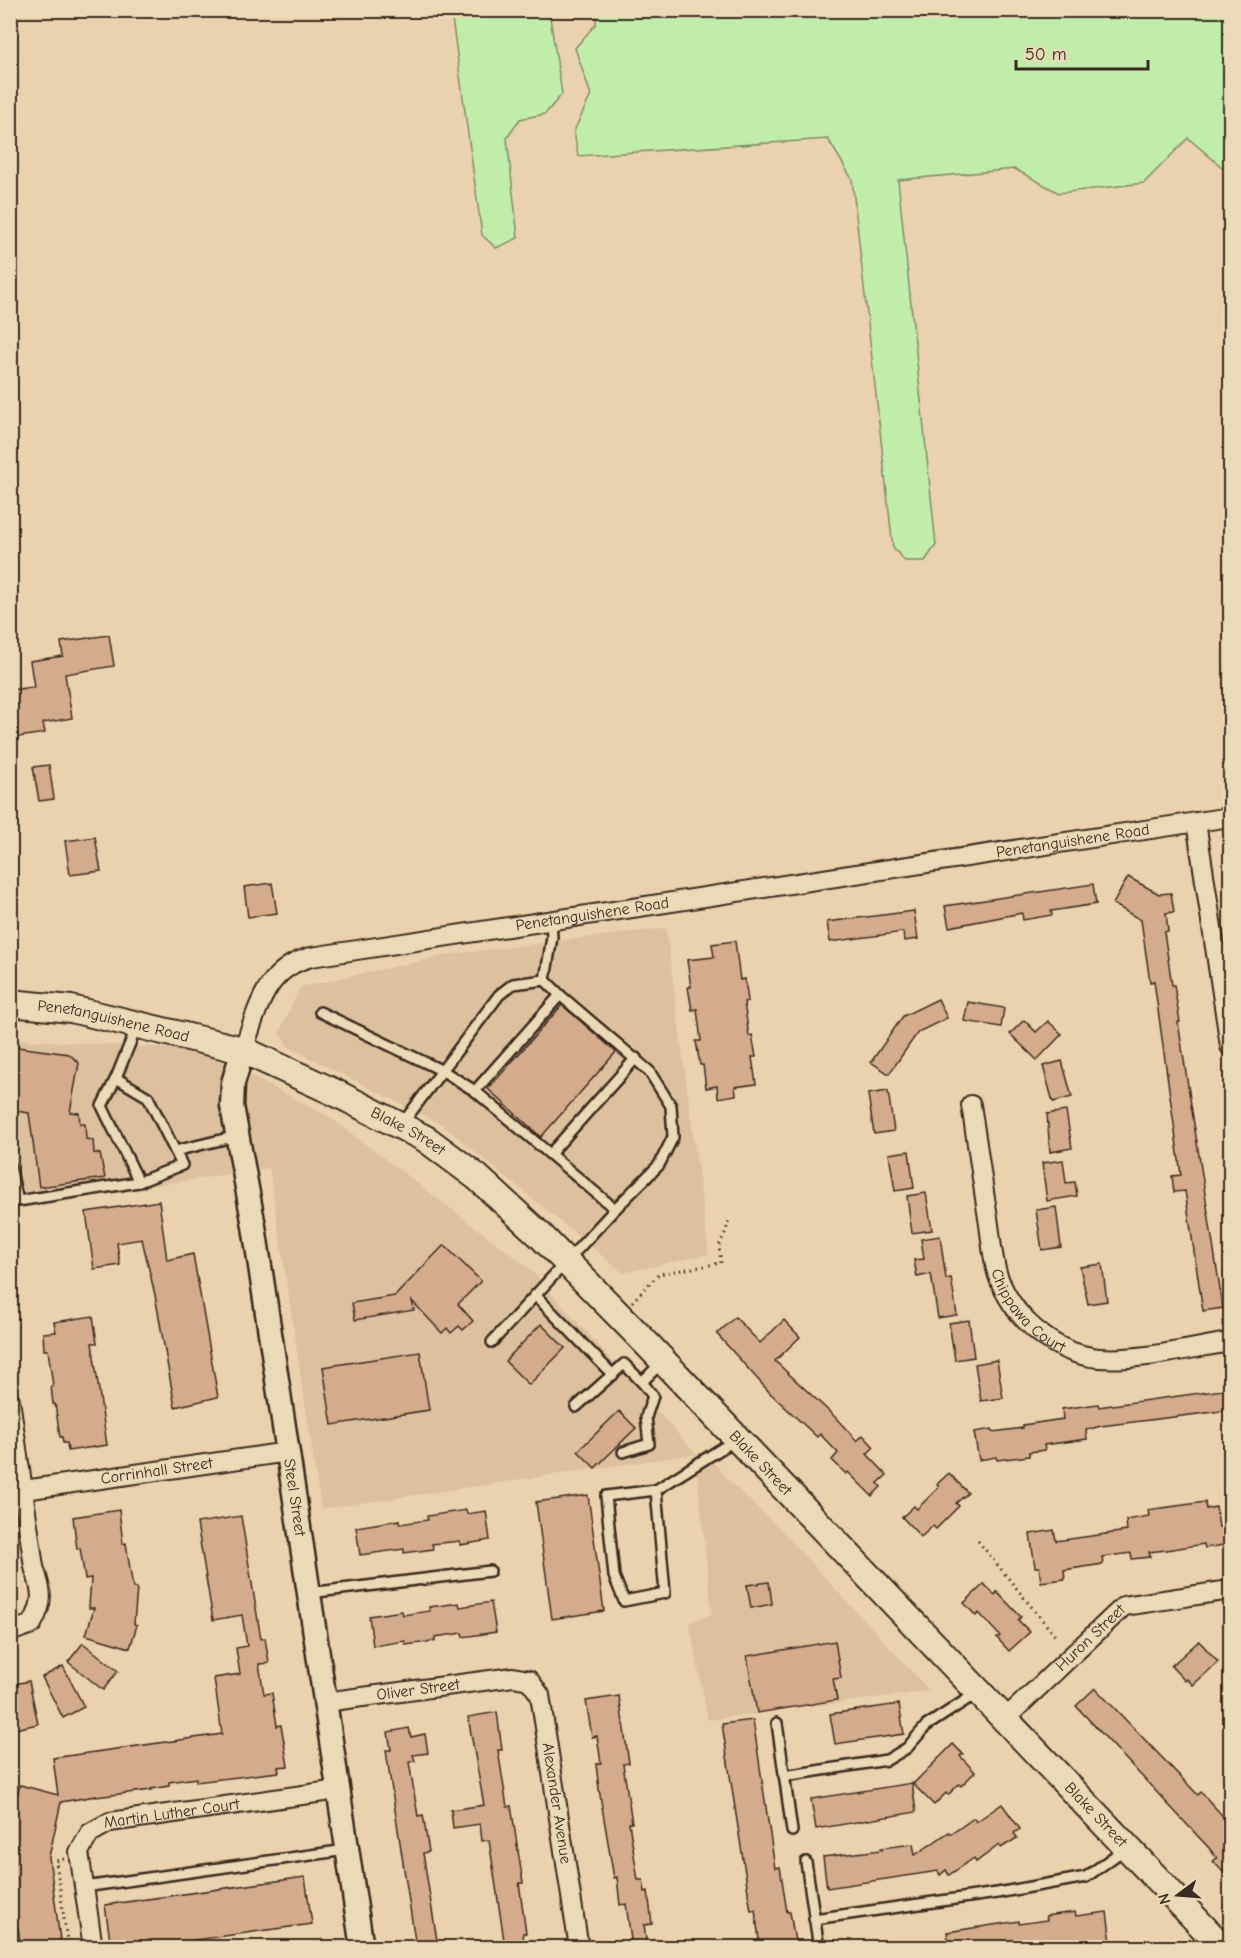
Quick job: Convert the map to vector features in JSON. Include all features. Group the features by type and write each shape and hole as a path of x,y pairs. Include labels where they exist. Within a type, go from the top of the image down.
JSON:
{"main road":[{"name":"Penetanguishene Road","path":"10,1003 71,1009 243,1050"},
{"name":"Blake Street","path":"243,1050 336,1093 426,1139 477,1177 619,1316 1223,1947"}],"street":[{"name":"Penetanguishene Road","path":"243,1050 267,988 286,967 297,960 1230,817"},
{"path":"1196,822 1230,1046"},
{"name":"Steel Street","path":"243,1050 235,1072 231,1095 254,1226 362,1947"},
{"name":"Chippawa Court","path":"971,1105 998,1275 1011,1302 1026,1323 1047,1339 1097,1358 1123,1358 1230,1342"},
{"path":"10,1400 34,1566 40,1587 41,1608 32,1624 10,1632"},
{"name":"Corrinhall Street","path":"24,1490 288,1452"},
{"name":"Huron Street","path":"1005,1719 1124,1606 1230,1590"},
{"name":"Oliver Street","path":"325,1702 513,1677"},
{"name":"Alexander Avenue","path":"513,1677 529,1680 540,1695 579,1947"},
{"name":"Martin Luther Court","path":"93,1947 79,1852 90,1833 110,1822 338,1790"}],"lane":[{"path":"545,980 552,937 552,920"},
{"path":"492,1342 615,1209 659,1165 674,1137 671,1106 649,1071 545,980"},
{"path":"401,1126 499,995 513,984 545,980"},
{"path":"475,1092 560,995"},
{"path":"320,1012 443,1071 475,1092 615,1209"},
{"path":"138,1024 102,1106 139,1182"},
{"path":"550,1155 636,1058"},
{"path":"10,1167 18,1200 139,1182 182,1165 148,1097 116,1078"},
{"path":"175,1151 237,1136"},
{"path":"535,1295 613,1375"},
{"path":"642,1382 663,1362"},
{"path":"576,1407 624,1364 653,1396 646,1418 648,1443 623,1452"},
{"path":"657,1491 665,1593 624,1601 614,1576 606,1496 657,1491 737,1438"},
{"path":"309,1593 490,1571"},
{"path":"784,1776 887,1760 907,1748 926,1726 978,1692"},
{"path":"777,1723 792,1832"},
{"path":"814,1919 997,1893 1086,1877 1127,1848"},
{"path":"84,1887 347,1850"},
{"path":"806,1862 819,1947"}],"path":[{"path":"619,1316 659,1274 721,1263 719,1246 729,1219"},
{"path":"978,1540 1056,1637"}],"shaded area":[{"path":"666,928 709,1254 623,1273 441,1124 296,1051 288,1046 279,1033 300,987 452,954"},
{"path":"11,1039 203,1050 331,1118 528,1267 695,1453 716,1465 728,1480 778,1527 930,1691 708,1720 689,1622 712,1614 695,1454 321,1509 269,1168 11,1207"}],"green space":[{"path":"451,11 549,11 562,94 545,114 520,119 507,138 518,238 496,248 482,235"},
{"path":"597,11 1230,11 1230,174 1188,138 1144,183 1059,193 1015,169 898,180 936,545 925,561 905,561 893,548 852,179 828,139 578,156 574,131 591,95 575,48 596,24"}],"building":[{"path":"109,635 114,666 65,674 72,718 43,723 45,733 13,738 10,722 10,690 34,687 30,661 63,656 61,642"},
{"path":"49,765 54,799 39,801 33,767"},
{"path":"95,837 101,871 70,875 65,841"},
{"path":"1128,877 1159,894 1171,893 1174,912 1166,913 1168,931 1164,932 1180,1022 1178,1022 1223,1308 1203,1311 1185,1191 1174,1192 1172,1176 1181,1175 1154,981 1150,982 1141,920 1113,904"},
{"path":"272,883 277,913 248,917 244,887"},
{"path":"1093,884 1096,904 1051,911 1052,915 1023,920 1022,913 949,927 945,906"},
{"path":"914,911 918,939 904,941 903,932 830,942 827,922"},
{"path":"735,941 740,980 745,979 748,1001 744,1002 749,1036 752,1035 756,1057 752,1057 756,1084 735,1087 736,1095 718,1098 717,1086 706,1088 703,1065 700,1065 696,1041 701,1041 697,1009 692,1010 688,987 691,987 687,960 714,957 712,944"},
{"path":"938,999 947,1018 918,1032 889,1074 871,1062 903,1016"},
{"path":"968,1002 1004,1008 1001,1027 964,1021"},
{"path":"562,1005 616,1052 541,1137 488,1089"},
{"path":"1024,1020 1036,1032 1048,1021 1062,1034 1037,1060 1010,1034"},
{"path":"10,1046 69,1054 79,1063 70,1112 79,1113 80,1124 85,1124 86,1139 93,1140 94,1153 100,1154 105,1178 39,1187 29,1113 10,1110"},
{"path":"1062,1061 1072,1097 1053,1102 1043,1066"},
{"path":"888,1091 894,1131 874,1134 868,1094"},
{"path":"1066,1111 1072,1148 1050,1152 1047,1114"},
{"path":"909,1151 914,1188 895,1191 889,1154"},
{"path":"1063,1160 1066,1183 1075,1182 1077,1196 1047,1201 1042,1163"},
{"path":"926,1193 932,1230 912,1233 907,1196"},
{"path":"159,1201 167,1260 193,1254 218,1397 175,1407 155,1295 142,1239 117,1243 120,1265 94,1269 86,1212"},
{"path":"1056,1207 1061,1247 1042,1250 1036,1210"},
{"path":"940,1236 946,1279 951,1278 957,1315 938,1318 931,1274 917,1277 914,1260 924,1259 921,1239"},
{"path":"444,1245 481,1281 458,1304 473,1321 463,1330 459,1326 451,1333 447,1328 442,1333 412,1301 414,1310 355,1320 352,1303 395,1296"},
{"path":"1102,1264 1107,1301 1088,1304 1080,1267"},
{"path":"93,1316 97,1343 92,1343 107,1445 68,1451 67,1443 63,1443 60,1437 55,1404 53,1404 48,1350 44,1350 43,1333 56,1332 54,1322"},
{"path":"735,1317 760,1343 784,1320 800,1337 775,1361 835,1417 857,1441 863,1435 874,1447 867,1454 887,1475 878,1483 881,1487 872,1496 832,1460 838,1453 820,1434 817,1437 770,1393 717,1334"},
{"path":"969,1320 974,1357 955,1360 949,1323"},
{"path":"541,1324 565,1348 529,1385 505,1361"},
{"path":"420,1352 429,1410 332,1425 323,1367"},
{"path":"997,1360 1003,1398 981,1401 975,1364"},
{"path":"1230,1389 1230,1410 1101,1426 1086,1430 1087,1439 1044,1445 1045,1450 1029,1452 1029,1456 979,1460 974,1432 1023,1428 1023,1425 1063,1419 1062,1409 1098,1404 1099,1407"},
{"path":"619,1411 636,1428 595,1468 578,1451"},
{"path":"949,1473 968,1493 956,1503 959,1506 936,1529 933,1526 921,1537 902,1517 914,1506 917,1509 939,1487 937,1484"},
{"path":"588,1495 604,1611 552,1619 536,1502"},
{"path":"1205,1502 1206,1509 1216,1507 1219,1527 1230,1525 1230,1544 1205,1548 1204,1544 1149,1552 1150,1557 1132,1559 1131,1553 1102,1557 1103,1564 1064,1570 1065,1579 1041,1582 1039,1567 1035,1567 1030,1534 1054,1530 1056,1541 1127,1531 1126,1520 1149,1516 1148,1510"},
{"path":"119,1510 123,1544 126,1543 133,1588 137,1588 134,1624 137,1625 130,1648 86,1635 94,1608 89,1608 91,1578 85,1579 80,1548 77,1549 73,1517"},
{"path":"466,1510 467,1514 486,1511 490,1540 460,1545 460,1541 432,1544 433,1549 404,1553 404,1549 360,1555 356,1527 400,1520 400,1524 428,1520 427,1516"},
{"path":"241,1516 261,1639 265,1638 269,1663 259,1664 264,1694 272,1693 277,1726 281,1725 288,1766 278,1767 279,1772 196,1782 196,1778 169,1782 169,1786 151,1790 61,1802 49,1857 61,1947 21,1947 10,1875 10,1820 20,1785 58,1795 53,1758 222,1734 214,1678 240,1674 236,1648 247,1646 242,1615 213,1620 197,1523"},
{"path":"769,1582 772,1604 751,1608 747,1585"},
{"path":"984,1584 995,1595 997,1592 1021,1617 1018,1620 1030,1632 1009,1651 997,1638 1000,1636 979,1613 976,1616 964,1603"},
{"path":"491,1602 496,1632 463,1637 462,1633 435,1637 435,1641 406,1645 405,1641 373,1646 369,1616 402,1611 403,1615 430,1611 429,1607 459,1603 460,1607"},
{"path":"835,1641 841,1678 833,1679 837,1700 757,1713 747,1656"},
{"path":"1199,1641 1218,1662 1193,1685 1187,1679 1185,1681 1171,1666"},
{"path":"83,1643 118,1671 103,1690 68,1662"},
{"path":"63,1666 84,1707 63,1718 42,1677"},
{"path":"29,1681 38,1724 15,1729 10,1706 10,1685"},
{"path":"1095,1688 1198,1795 1201,1792 1230,1824 1230,1873 1226,1869 1223,1872 1213,1861 1217,1858 1209,1848 1076,1706"},
{"path":"619,1696 629,1763 623,1764 632,1823 629,1823 638,1880 643,1880 645,1892 648,1891 652,1924 644,1925 647,1947 632,1947 626,1904 620,1905 617,1877 614,1878 599,1789 596,1764 601,1763 597,1736 592,1737 586,1701"},
{"path":"899,1704 904,1734 835,1744 830,1714"},
{"path":"497,1712 502,1750 498,1750 507,1807 511,1806 523,1883 519,1883 526,1933 523,1933 524,1947 505,1947 489,1840 482,1841 480,1824 453,1828 451,1810 484,1805 468,1717"},
{"path":"753,1720 775,1868 780,1867 787,1912 790,1912 796,1947 760,1947 755,1910 751,1911 722,1724"},
{"path":"409,1728 411,1737 425,1734 428,1753 413,1755 415,1761 409,1762 418,1816 423,1815 429,1852 423,1853 438,1947 416,1947 386,1750 391,1750 388,1732"},
{"path":"953,1744 963,1754 960,1756 975,1772 961,1786 959,1784 948,1795 946,1793 934,1805 913,1784"},
{"path":"912,1783 916,1812 816,1829 811,1799"},
{"path":"1002,1804 1020,1829 1014,1833 1017,1838 1001,1848 999,1845 976,1862 974,1858 949,1875 946,1870 940,1875 938,1871 827,1888 823,1857 913,1844 915,1855 949,1832 951,1834 974,1818 976,1822"},
{"path":"305,1877 312,1924 143,1947 111,1947 105,1905"},
{"path":"1075,1912 1076,1916 1107,1912 1111,1942 1080,1946 1079,1942 1044,1947 949,1947 947,1932 1019,1921 1019,1924 1047,1920 1046,1916"}]}
